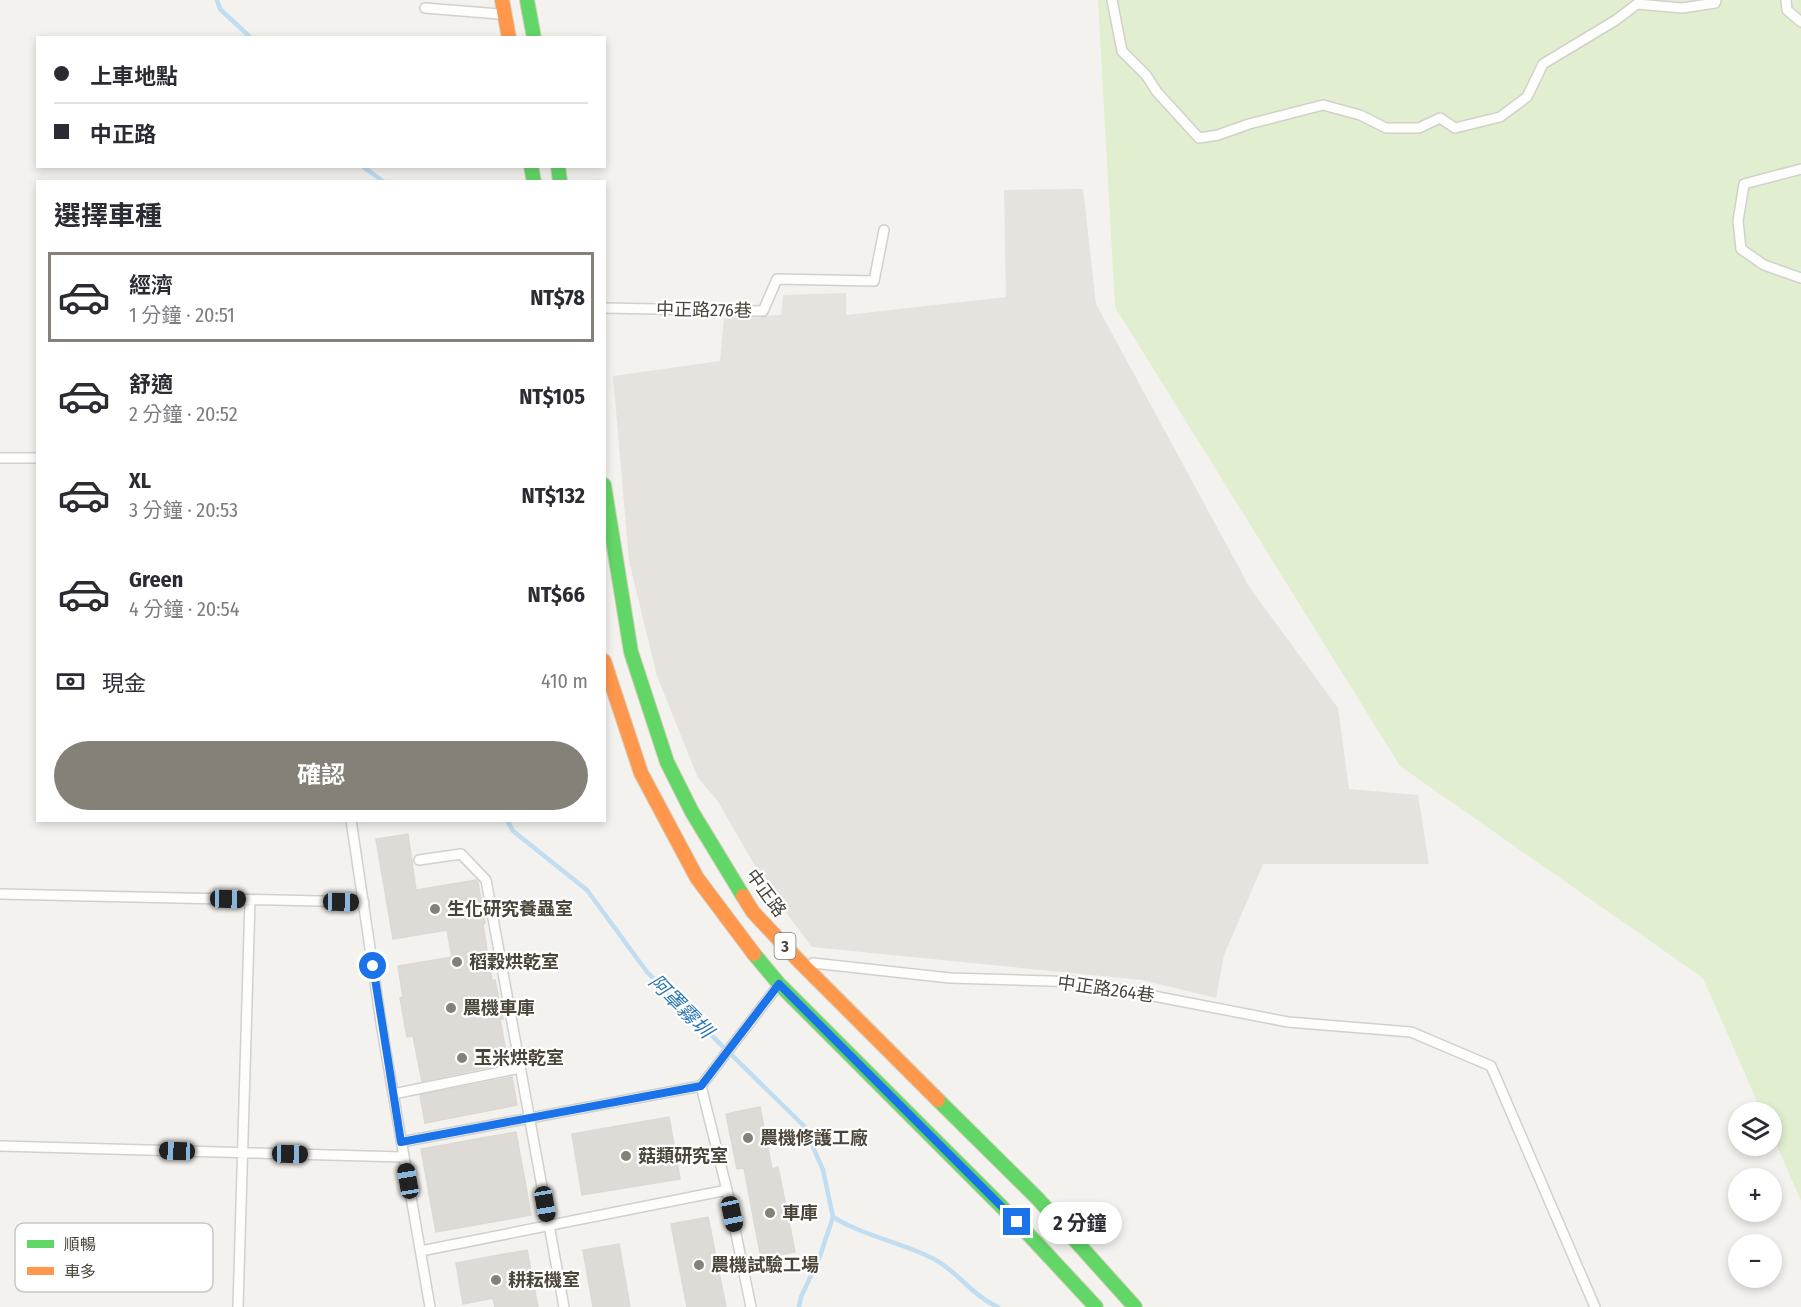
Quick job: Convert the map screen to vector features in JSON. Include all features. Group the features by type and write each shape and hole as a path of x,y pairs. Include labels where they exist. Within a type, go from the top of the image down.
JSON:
{"main road":[{"path":"502,0 509,36"},
{"path":"526,0 534,36"},
{"name":"中正路","path":"606,520 614,661 641,773 703,887 779,984 1017,1222 1096,1307"},
{"name":"中正路","path":"614,661 692,812 753,912 799,961 1038,1199 1135,1307"}],"lane":[{"path":"1112,0 1122,51 1146,75 1157,92 1199,138 1218,135 1249,124 1323,105 1360,115 1386,128 1419,128 1440,118 1455,128 1500,117 1527,97 1543,64 1616,20 1637,4 1682,8 1714,3 1716,0"},
{"path":"1786,0 1788,10 1801,22"},
{"path":"425,8 504,15"},
{"path":"1801,170 1744,184 1738,221 1741,249 1764,265 1801,278"},
{"name":"中正路276巷","path":"606,309 763,311 777,279 874,280 884,230"},
{"path":"0,458 36,458"},
{"path":"351,822 393,1094 430,1307"},
{"path":"419,860 461,854 486,880 564,1307"},
{"path":"0,894 364,902"},
{"path":"238,1307 250,900"},
{"name":"中正路264巷","path":"799,961 950,978 1081,982 1288,1022 1411,1032 1491,1066 1595,1307"},
{"path":"401,1142 701,1086 779,984"},
{"path":"393,1094 520,1068"},
{"path":"701,1086 727,1190 751,1307"},
{"path":"0,1146 404,1157"},
{"path":"421,1251 727,1190"}],"shaded area":[{"path":"1083,189 1096,304 1250,588 1338,708 1349,789 1418,795 1429,864 1263,864 1224,955 1216,998 1142,980 812,947 769,890 717,800 698,778 657,676 629,561 613,376 720,361 724,318 781,315 783,295 846,293 846,315 1006,297 1004,190"}],"green space":[{"path":"1098,0 1801,0 1801,1201 1782,1156 1782,1102 1757,1102 1703,978 1400,766 1115,307"}],"building":[{"path":"408,834 416,890 476,880 478,882 492,981 495,980 503,1019 500,1019 508,1063 422,1081 413,1036 407,1037 400,998 403,997 398,966 452,957 447,930 393,939 376,839"},
{"path":"512,1077 517,1105 425,1123 420,1095"},
{"path":"760,1107 772,1169 778,1167 795,1252 761,1258 744,1168 737,1169 726,1114"},
{"name":"菇類研究室","path":"669,1117 680,1179 582,1195 572,1134"},
{"path":"516,1132 531,1215 436,1232 421,1149"},
{"name":"農機試驗工場","path":"708,1217 726,1307 687,1307 671,1224"},
{"path":"619,1244 630,1307 593,1307 583,1250"},
{"name":"耕耘機室","path":"527,1250 538,1307 495,1307 493,1298 463,1304 456,1263"}],"waterway":[{"name":"阿罩霧圳","path":"217,0 220,9 249,36"},
{"name":"阿罩霧圳","path":"365,168 381,180"},
{"name":"阿罩霧圳","path":"508,822 513,831 587,890 647,972 804,1126 823,1170 833,1217 799,1307"},
{"path":"833,1217 857,1229 932,1258 949,1269 980,1296 998,1307"}],"traffic: fast":[{"path":"527,0 534,36"},
{"path":"531,168 534,180"},
{"path":"558,168 560,180"},
{"path":"606,497 631,652 667,762 692,812 743,896"},
{"path":"754,954 779,984 1017,1222 1096,1307"},
{"path":"938,1100 1038,1199 1135,1307"}],"traffic: slow":[{"path":"502,0 509,36"},
{"path":"606,667 641,773 697,878 754,954"},
{"path":"743,896 753,912 799,961 938,1100"}],"place":[{"name":"生化研究養蟲室","path":"435,909"},
{"name":"稻穀烘乾室","path":"457,962"},
{"name":"農機車庫","path":"451,1008"},
{"name":"玉米烘乾室","path":"462,1058"},
{"name":"農機修護工廠","path":"748,1138"},
{"name":"菇類研究室","path":"626,1156"},
{"name":"車庫","path":"770,1213"},
{"name":"農機試驗工場","path":"699,1265"},
{"name":"耕耘機室","path":"496,1280"}],"route":[{"path":"373,966 401,1142 701,1086 779,984 1017,1222"}]}
